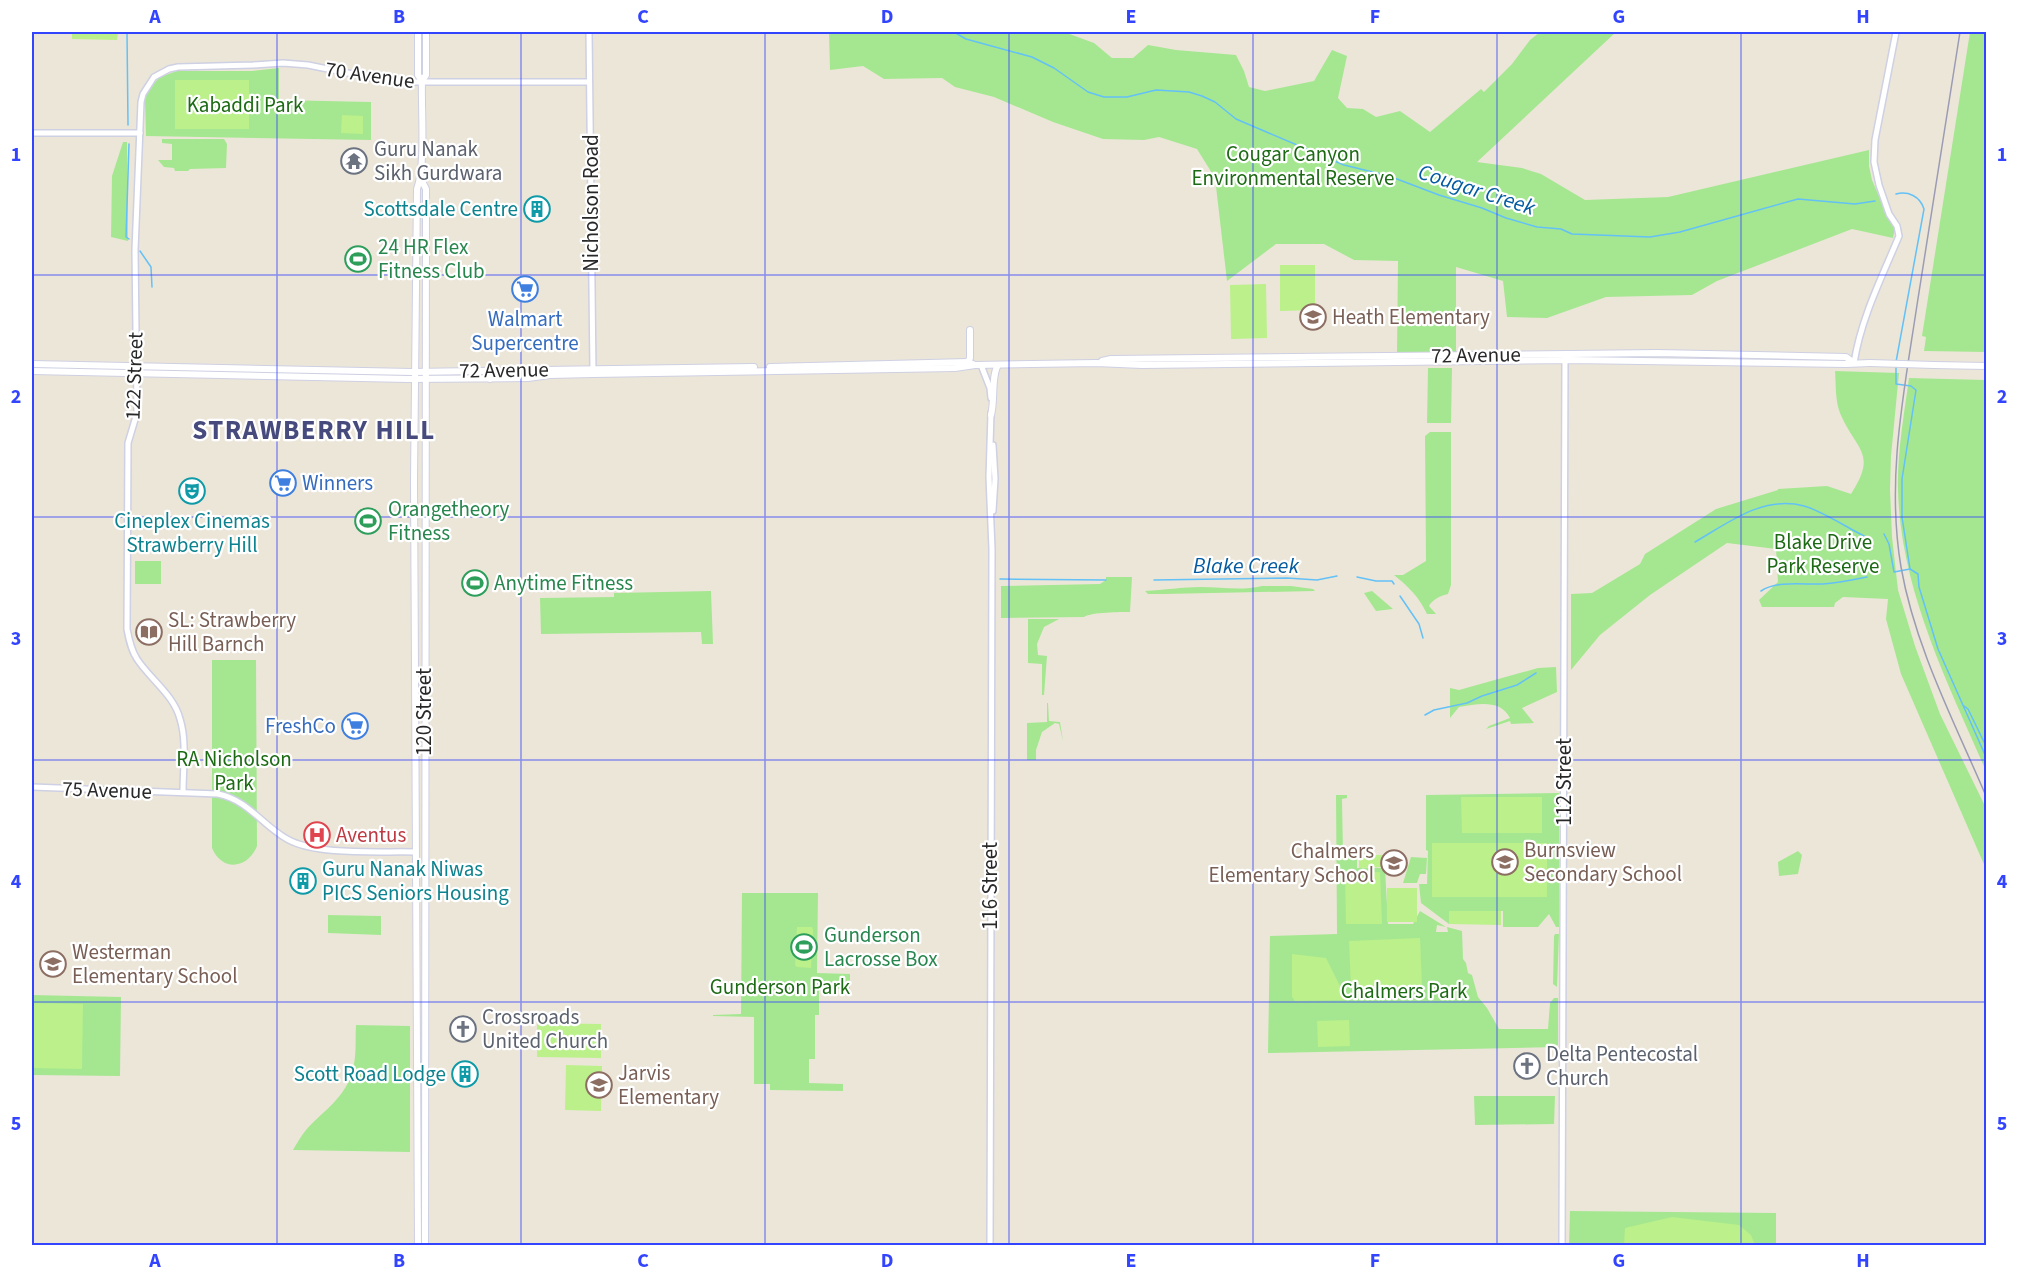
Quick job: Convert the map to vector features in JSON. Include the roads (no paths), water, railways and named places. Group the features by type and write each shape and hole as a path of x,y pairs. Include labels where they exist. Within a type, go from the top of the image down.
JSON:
{"main road":[{"name":"120 Street","path":"418,32 418,75 422,82"},
{"name":"120 Street","path":"420,1244 415,852 414,473 417,189 421,179 422,82 426,75 426,32"},
{"name":"120 Street","path":"420,1244 424,1181 426,379 426,189 421,179"},
{"path":"968,362 970,330"},
{"name":"72 Avenue","path":"32,371 416,372 955,368 978,365 1096,363 1119,359 1565,357 1986,366"},
{"name":"72 Avenue","path":"32,364 416,380 489,379 593,371 968,362 978,365"},
{"path":"991,415 994,403 995,371 999,365"},
{"path":"489,379 494,375 516,374 525,370"},
{"path":"415,696 422,700 424,729"},
{"path":"415,731 420,735 421,761 424,768"},
{"path":"418,1157 421,1160 421,1174 424,1181"}],"street":[{"name":"Nicholson Road","path":"589,32 593,371"},
{"path":"1854,363 1857,341 1865,317 1899,236 1898,226 1889,214 1879,185 1874,162 1875,140 1896,32"},
{"name":"70 Avenue","path":"154,77 178,66 283,63 308,65 392,82 589,82"},
{"name":"122 Street","path":"154,77 143,94 140,133 135,250 137,413 128,443 127,629 130,646 147,673 168,695 180,717 183,741 183,792"},
{"path":"32,133 140,133"},
{"name":"112 Street","path":"1562,1245 1565,357"},
{"name":"116 Street","path":"978,365 990,388 995,479 992,527 990,1245"},
{"name":"75 Avenue","path":"32,787 218,794 236,799 285,838 310,848 415,852"}],"waterway":[{"name":"Cougar Creek","path":"127,32 128,125"},
{"name":"Cougar Creek","path":"954,32 966,39 1032,57 1054,68 1088,92 1104,97 1127,97 1156,90 1189,92 1202,96 1215,102 1236,119 1344,165 1389,176 1506,218 1537,227 1561,229 1572,234 1650,237 1680,232 1798,199 1855,204 1875,201"},
{"name":"Cougar Creek","path":"129,144 126,237 129,239"},
{"name":"Cougar Creek","path":"1896,194 1905,193 1913,196 1920,201 1924,209 1896,362"},
{"name":"Cougar Creek","path":"140,251 151,267 152,287"},
{"name":"Cougar Creek","path":"1896,366 1896,384 1911,386 1916,390 1902,479 1902,517 1910,569 1918,574 1919,587 1938,649 1986,757"},
{"name":"Blake Creek","path":"1695,542 1733,519 1774,504 1804,506 1864,536"},
{"name":"Blake Creek","path":"1884,534 1889,544 1894,572 1910,569"},
{"name":"Blake Creek","path":"1154,580 1287,578 1317,580 1337,576"},
{"name":"Blake Creek","path":"1357,577 1376,581 1392,581 1394,584"},
{"path":"1761,591 1775,585 1829,584 1867,577"},
{"name":"Blake Creek","path":"1000,579 1106,580"},
{"name":"Blake Creek","path":"1400,596 1419,624 1423,638"},
{"name":"Blake Creek","path":"1425,715 1434,710 1467,703 1517,685 1536,673"},
{"name":"Cougar Creek","path":"1964,706 1968,709 1986,746"}],"railway":[{"path":"1960,32 1902,403 1895,501 1901,567 1907,597 1937,683 1986,796"}],"place":[{"name":"Guru Nanak Sikh Gurdwara","path":"354,161"},
{"name":"Scottsdale Centre","path":"537,209"},
{"name":"24 HR Flex Fitness Club","path":"358,259"},
{"name":"Walmart Supercentre","path":"525,289"},
{"name":"Heath Elementary","path":"1313,317"},
{"name":"Winners","path":"283,483"},
{"name":"Cineplex Cinemas Strawberry Hill","path":"192,491"},
{"name":"Orangetheory Fitness","path":"368,521"},
{"name":"Anytime Fitness","path":"475,583"},
{"name":"SL: Strawberry Hill Barnch","path":"149,632"},
{"name":"FreshCo","path":"355,726"},
{"name":"Aventus","path":"317,835"},
{"name":"Burnsview Secondary School","path":"1505,862"},
{"name":"Chalmers Elementary School","path":"1394,863"},
{"name":"Guru Nanak Niwas PICS Seniors Housing","path":"303,881"},
{"name":"Gunderson Lacrosse Box","path":"804,947"},
{"name":"Westerman Elementary School","path":"53,964"},
{"name":"Crossroads United Church","path":"463,1029"},
{"name":"Delta Pentecostal Church","path":"1527,1066"},
{"name":"Scott Road Lodge","path":"465,1074"},
{"name":"Jarvis Elementary","path":"599,1085"}],"district":[{"name":"STRAWBERRY HILL","path":"314,430"}],"park label":[{"name":"Kabaddi Park","path":"245,105"},
{"name":"Cougar Canyon Environmental Reserve","path":"1293,166"},
{"name":"Blake Drive Park Reserve","path":"1823,554"},
{"name":"RA Nicholson Park","path":"234,771"},
{"name":"Gunderson Park","path":"780,987"},
{"name":"Chalmers Park","path":"1404,991"}]}
